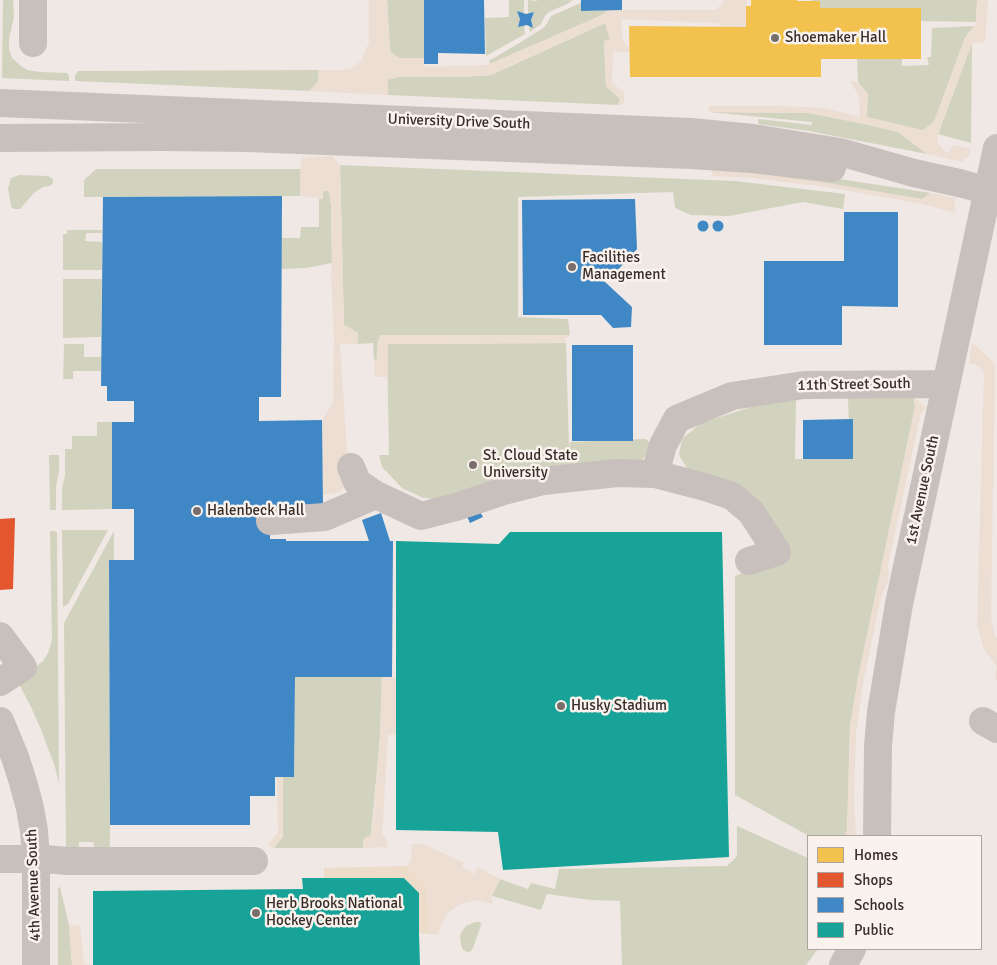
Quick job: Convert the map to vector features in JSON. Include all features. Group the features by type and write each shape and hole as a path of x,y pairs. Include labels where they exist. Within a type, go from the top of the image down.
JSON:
{"street":[{"path":"33,0 33,43"},
{"name":"University Drive South","path":"0,103 691,132 753,138 840,152 914,173 997,193"},
{"name":"University Drive South","path":"0,138 247,138 691,155 752,159 838,169 914,173"},
{"name":"1st Avenue South","path":"876,835 880,712 899,604 997,148"},
{"name":"11th Street South","path":"655,474 663,445 677,419 732,396 804,384 946,384"},
{"path":"351,467 357,482 376,495 421,516 543,481 617,474 655,474 732,496 751,512 777,552 748,561"},
{"path":"270,521 325,517 376,495"},
{"path":"0,636 23,666 0,682"},
{"name":"4th Avenue South","path":"0,721 15,758 30,808 34,831 36,858 36,965"},
{"path":"0,859 254,861"},
{"path":"843,965 851,950"}],"green space":[{"path":"3,0 13,0 14,17 9,39 9,49 12,58 27,70 67,73 69,81 2,78"},
{"path":"387,0 424,0 424,58 399,58 391,52"},
{"path":"509,0 524,0 524,14 520,19 518,27 524,25 525,34 486,56 485,18 509,17"},
{"path":"528,0 573,0 549,12 541,24 530,32 529,26 533,28 531,20 534,12 528,13"},
{"path":"812,0 977,0 976,22 921,21 921,8 820,8 820,1"},
{"path":"581,3 581,11 609,10 600,16 490,64 489,61 543,28 551,16"},
{"path":"605,23 611,40 604,41 606,86 620,99 618,105 388,95 388,79 398,77 491,75"},
{"path":"974,26 965,38 934,122 923,131 866,117 868,94 858,82 857,59 902,59 902,66 929,65 927,57 931,57 932,28"},
{"path":"972,43 971,143 938,134"},
{"path":"319,70 318,82 309,91 75,81 78,71"},
{"path":"709,112 809,113 898,132 927,154 809,131 758,124 758,119 812,125 812,122"},
{"path":"340,165 735,181 845,194 843,209 803,202 729,216 691,215 675,208 673,192 518,197 518,317 568,319 570,335 381,335 378,340 377,360 374,360 373,343 357,344 358,333 344,325"},
{"path":"96,169 300,169 300,196 84,197 84,180"},
{"path":"754,169 813,175 931,193 922,199 753,173"},
{"path":"19,175 48,176 53,179 53,183 34,193 20,209 15,209 12,208 8,189 11,178"},
{"path":"329,190 332,263 306,268 281,269 282,227 282,238 300,238 301,227 319,227 319,199 323,199 323,191"},
{"path":"67,230 102,230 102,233 86,233 85,241 102,242 102,270 63,270 63,234 67,234"},
{"path":"63,279 102,279 101,337 63,338"},
{"path":"566,343 569,448 570,442 646,439 649,442 649,450 644,458 636,463 437,500 421,497 402,488 382,467 379,455 389,455 387,344"},
{"path":"64,344 84,344 84,357 101,357 101,371 73,371 73,379 63,379"},
{"path":"914,396 915,407 858,678 850,727 847,831 845,835 807,835 735,795 735,576 751,569 789,558 774,529 687,468 679,455 682,439 701,423 757,405 796,400 795,459 850,458 848,398"},
{"path":"97,422 112,422 112,509 62,510 65,449 72,449 72,436 97,436"},
{"path":"49,455 59,455 56,510 50,510"},
{"path":"62,530 108,530 68,604 63,607"},
{"path":"50,531 57,533 59,784 42,732 18,682 43,661 48,653 52,639"},
{"path":"114,531 114,560 109,560 110,852 95,852 93,842 79,842 79,852 66,852 64,623"},
{"path":"295,677 382,677 380,736 371,835 363,840 363,848 274,848 283,836 283,777 294,777"},
{"path":"737,826 807,858 807,950 817,950 806,965 622,965 620,901 591,900 547,894 541,910 492,896 500,879 528,889 531,883 555,889 559,869 727,866 737,856"},
{"path":"60,887 69,925 72,965 58,965 58,888"},
{"path":"480,922 481,925 473,948 468,952 463,950 460,936 466,926"}],"sand":[{"path":"406,866 427,886 429,934 419,933 419,893 404,878 324,878 324,868"}],"shaded area":[{"path":"369,0 387,0 391,52 399,58 424,58 425,67 487,65 600,16 609,10 716,10 725,0 747,0 746,27 720,27 719,23 621,19 623,41 630,49 628,52 613,52 612,83 624,92 624,104 618,105 620,99 606,86 604,41 610,40 605,23 491,75 398,77 388,80 388,95 309,91 318,82 319,70 343,70 352,68 361,61 369,42"},
{"path":"977,0 988,0 985,42 972,43 938,134 937,142 948,154 953,145 971,149 968,157 964,158 963,162 927,154 898,132 865,124 809,113 709,112 709,106 779,106 824,108 860,117 859,96 850,81 858,82 868,94 867,117 923,130 934,122 965,38 976,24"},
{"path":"332,156 340,165 344,325 358,333 357,344 340,344 349,483 340,492 323,495 322,420 333,403 334,342 331,274 331,205 329,191 323,191 323,199 300,196 300,169 302,158"},
{"path":"712,168 754,169 754,173 922,199 931,193 956,198 954,205 956,213 918,203 826,187 752,178 712,176"},
{"path":"381,335 570,335 565,340 566,343 388,344 388,377 375,377 374,360 377,359 378,340"},
{"path":"972,342 995,364 991,619 997,639 997,667 984,649 977,625 984,373 979,366 969,363"},
{"path":"914,396 926,408 921,413 888,565 889,575 882,593 863,683 856,734 854,799 856,835 845,835 847,831 850,727 858,678 915,407"},
{"path":"382,677 396,677 396,735 388,735 382,836 386,838 387,847 363,848 363,841 366,837 372,835 380,736"},
{"path":"277,777 283,777 283,837 274,848 267,846 278,832"},
{"path":"412,844 424,844 464,863 462,867 474,874 477,867 500,879 492,896 493,904 477,900 460,904 446,915 437,935 429,934 427,886 406,866 411,860"},
{"path":"69,925 80,926 84,964 93,965 72,965"}],"building: Homes":[{"name":"Shoemaker Hall","path":"751,0 820,1 820,8 921,8 921,59 821,59 821,77 630,77 629,26 746,27 746,6 751,6"}],"building: Shops":[{"path":"15,518 13,589 0,590 0,519"}],"building: Schools":[{"path":"424,0 484,0 485,54 438,53 438,64 424,64"},
{"path":"581,0 622,0 622,10 581,11"},
{"path":"517,11 526,14 534,12 531,20 533,28 527,25 518,27 520,19"},
{"name":"Halenbeck Hall","path":"282,196 281,397 259,397 259,421 322,420 323,507 260,507 260,521 270,521 270,539 286,539 286,541 369,541 362,520 381,513 390,541 393,541 392,677 295,677 294,777 275,777 275,796 250,796 250,825 110,825 109,560 134,560 134,509 112,509 112,422 134,422 134,401 107,401 107,386 101,386 103,197"},
{"name":"Facilities Management","path":"635,199 637,249 616,272 604,281 632,307 631,327 613,328 601,315 523,315 522,200"},
{"path":"844,212 898,212 898,307 842,306 842,345 764,345 764,261 844,261"},
{"path":"701,221 705,221 708,226 707,230 701,231 698,228 698,224"},
{"path":"716,221 720,221 723,226 722,230 716,231 713,228 713,224"},
{"path":"572,345 633,345 633,441 572,441"},
{"path":"853,419 853,459 803,459 803,420"},
{"path":"477,506 483,517 470,523 465,512"}],"building: Public":[{"name":"Husky Stadium","path":"510,532 722,532 729,857 503,870 498,832 396,830 396,541 499,544"},
{"name":"Herb Brooks National Hockey Center","path":"302,878 404,878 419,893 420,965 93,965 93,891 303,889"}],"place":[{"name":"Shoemaker Hall","path":"775,38"},
{"name":"Facilities Management","path":"572,267"},
{"name":"St. Cloud State University","path":"473,465"},
{"name":"Halenbeck Hall","path":"197,511"},
{"name":"Husky Stadium","path":"561,706"},
{"name":"Herb Brooks National Hockey Center","path":"256,913"}]}
